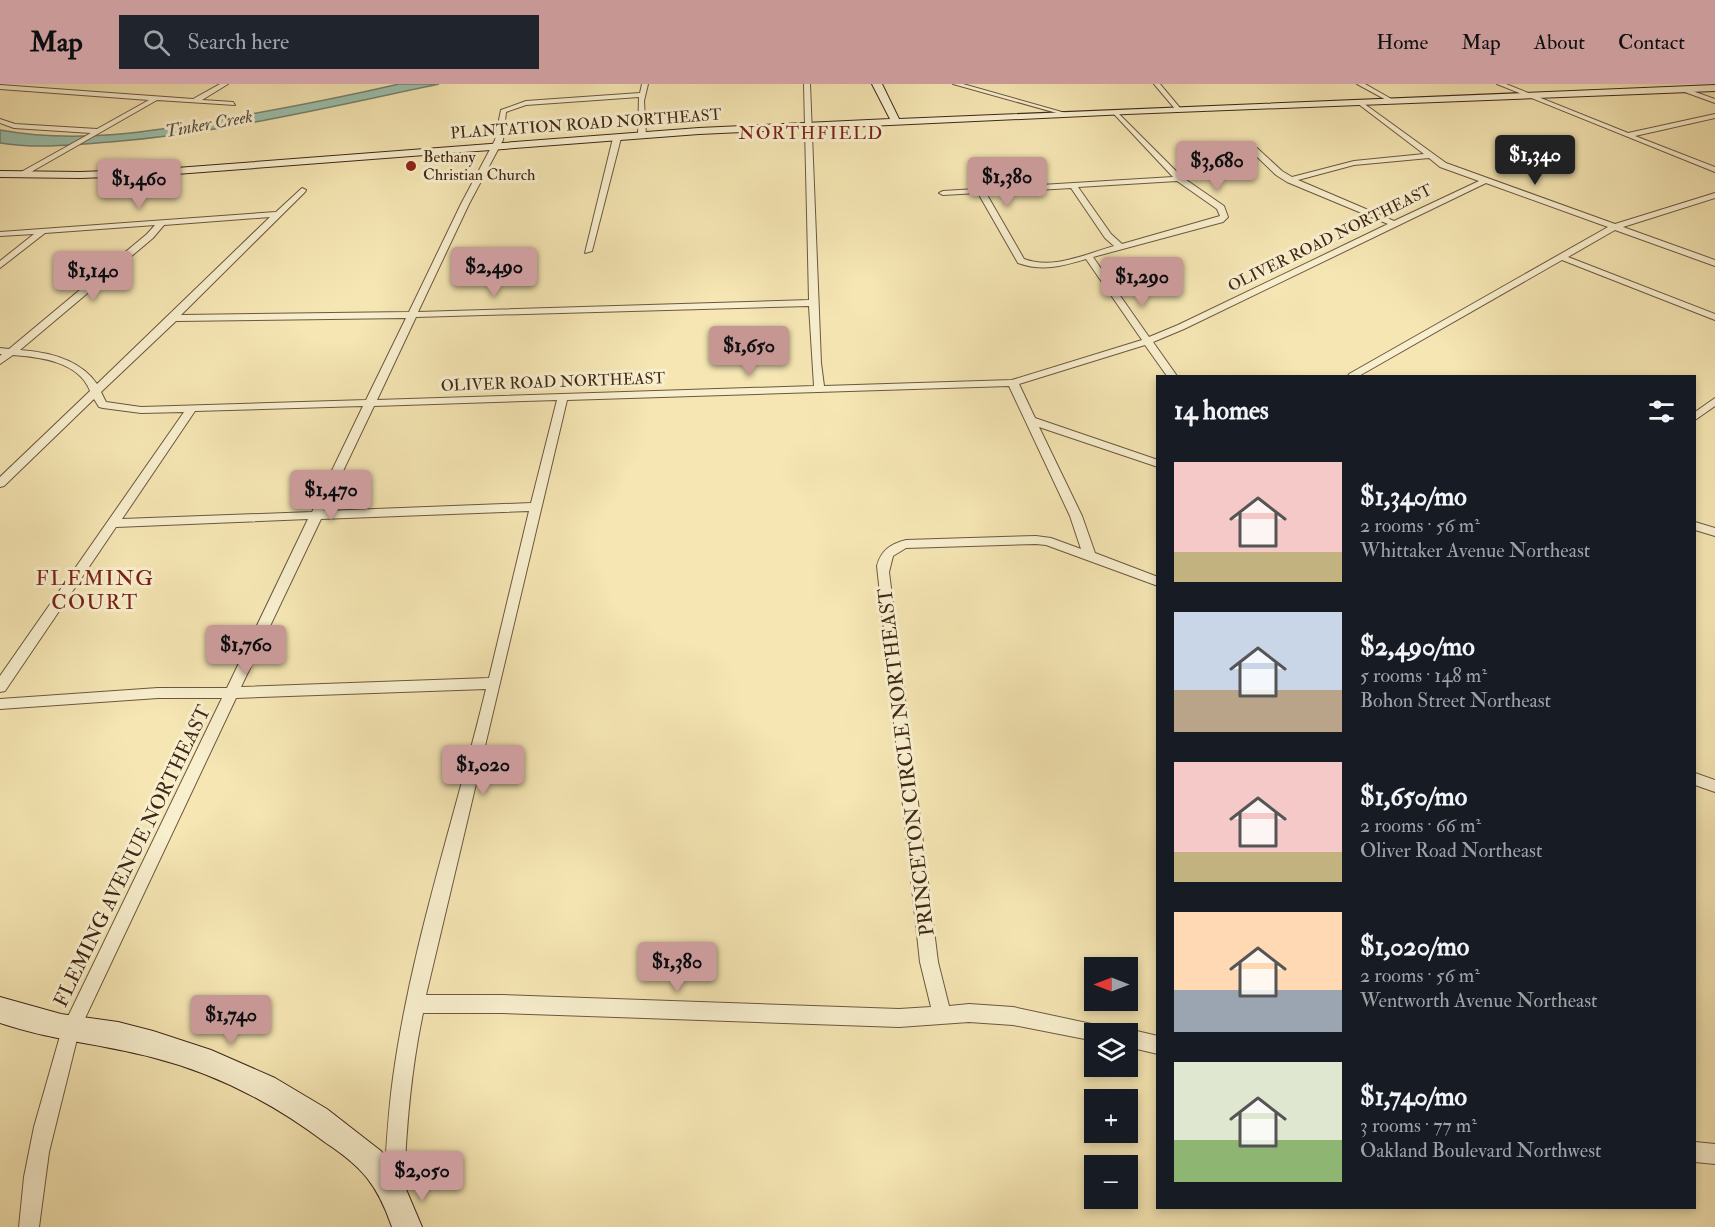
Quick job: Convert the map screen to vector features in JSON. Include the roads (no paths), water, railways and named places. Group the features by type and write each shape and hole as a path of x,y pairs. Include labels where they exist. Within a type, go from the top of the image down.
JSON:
{"main road":[{"path":"877,84 896,122"},
{"name":"PLANTATION ROAD NORTHEAST","path":"0,174 89,175 163,172 807,126 1715,88"},
{"path":"5,186 24,174"},
{"path":"0,1011 71,1029 124,1037 230,1070 263,1085 321,1120 363,1154 379,1170 394,1195 407,1227"}],"street":[{"path":"195,101 225,84"},
{"path":"807,84 816,363 819,389"},
{"path":"956,84 1066,114"},
{"path":"1156,84 1178,109"},
{"path":"1360,84 1392,101"},
{"path":"1500,84 1715,170"},
{"path":"0,87 233,104"},
{"path":"642,136 643,90"},
{"name":"FLEMING AVENUE NORTHEAST","path":"29,1227 40,1143 54,1082 71,1029 412,314 499,140 502,113 515,105 643,90"},
{"path":"1684,90 1715,101"},
{"path":"24,174 155,99"},
{"path":"1359,102 1428,156 1443,165 1715,263"},
{"path":"981,191 1022,261 1032,265 1052,266 1214,222 1224,217 1221,208 1179,179 1115,112"},
{"path":"1628,135 1715,116"},
{"path":"0,121 14,126 96,131"},
{"path":"588,251 617,138"},
{"path":"1254,150 1290,180 1394,224"},
{"path":"1290,180 1354,163 1428,156"},
{"path":"943,193 1179,179"},
{"name":"OLIVER ROAD NORTHEAST","path":"0,351 45,356 68,363 86,377 96,391 100,402 108,407 191,409 1013,383 1148,341 1188,324 1484,181"},
{"path":"1073,185 1108,236 1121,248"},
{"path":"0,483 173,318 302,190"},
{"path":"1355,375 1614,227 1715,195"},
{"path":"0,234 278,214"},
{"path":"0,361 141,243 163,221"},
{"path":"0,265 44,230"},
{"path":"1088,256 1171,375"},
{"path":"1560,257 1715,316"},
{"path":"173,318 241,319 814,303"},
{"path":"1013,383 1076,516 1090,556 1156,581"},
{"path":"394,1195 398,1094 415,1004 436,908 494,683 563,396"},
{"path":"1696,416 1715,401"},
{"path":"0,687 191,409"},
{"path":"1033,422 1156,463"},
{"path":"112,523 537,507"},
{"path":"1696,526 1715,532"},
{"name":"PRINCETON CIRCLE NORTHEAST","path":"942,1014 929,962 883,572 885,556 896,547 906,544 1036,540 1047,541 1090,556"},
{"path":"0,704 92,696 494,683"},
{"path":"1696,778 1715,786"},
{"path":"415,1004 503,1004 899,1018 942,1014 1012,1016 1084,1030"},
{"path":"1138,1040 1156,1045"},
{"path":"1696,1152 1715,1154"}],"water":[{"name":"Tinker Creek","path":"399,84 439,84 275,118 152,138 41,146 0,143 0,130 57,136 143,132 336,98"}],"place":[{"name":"Bethany Christian Church","path":"411,166"}],"district":[{"name":"NORTHFIELD","path":"811,133"},
{"name":"FLEMING COURT","path":"95,590"}]}
